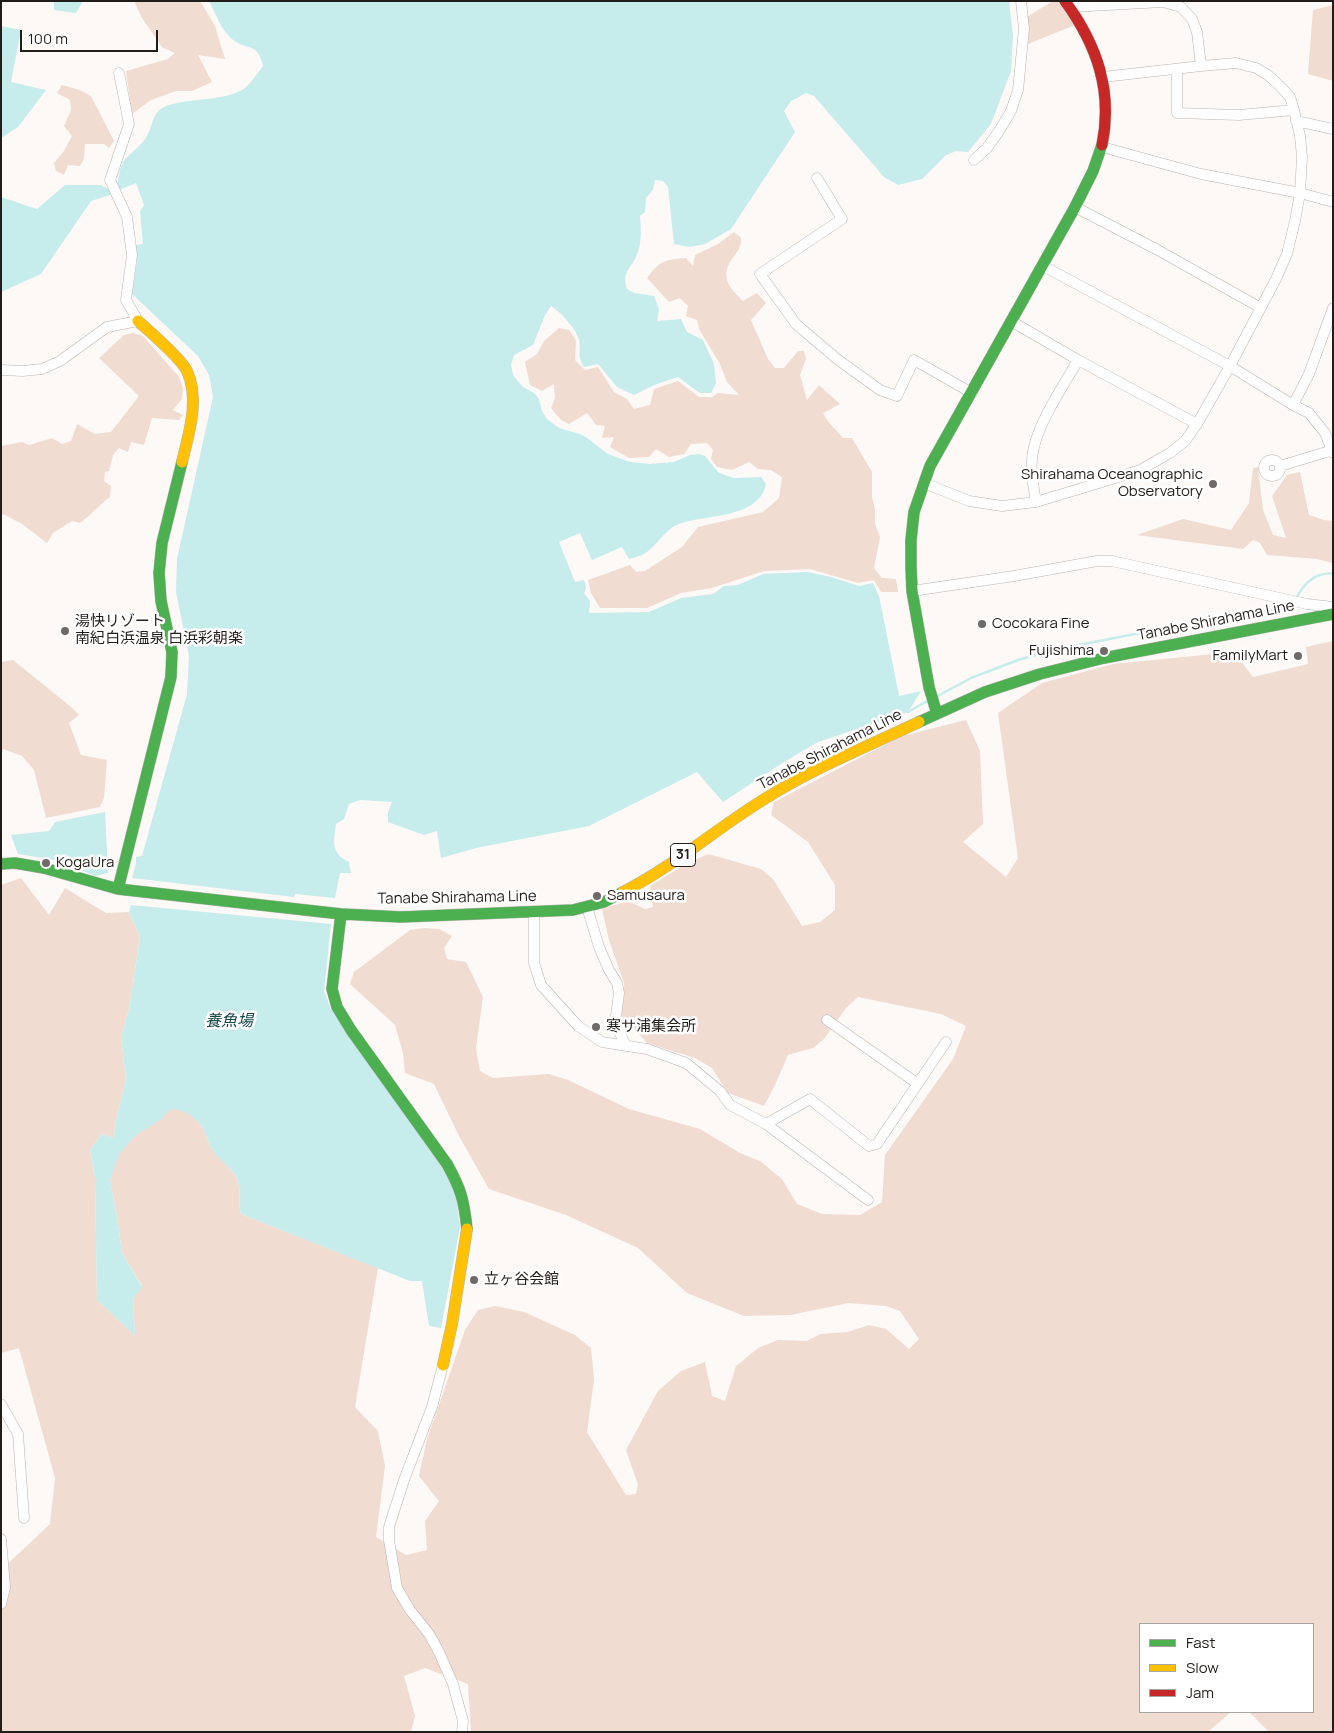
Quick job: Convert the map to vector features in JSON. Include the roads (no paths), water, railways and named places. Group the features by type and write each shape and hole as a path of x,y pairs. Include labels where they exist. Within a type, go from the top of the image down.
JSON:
{"street":[{"path":"974,160 987,148 999,131 1011,111 1018,90 1024,29 1021,1"},
{"path":"1068,4 1163,2 1181,7 1192,19 1197,32 1201,66"},
{"path":"935,709 929,687 912,592 911,540 914,512 930,466 1075,207 1092,175 1102,147 1106,100 1103,77 1088,37 1068,4"},
{"path":"924,483 969,501 1002,506 1036,502 1140,470 1170,453 1185,441 1197,424 1261,308 1287,254 1300,193 1302,157 1300,136 1290,97 1279,85 1268,75 1256,68 1236,63 1103,77"},
{"path":"1177,69 1177,113 1239,116 1294,110"},
{"path":"118,889 171,676 172,652 161,601 159,573 162,543 190,429 194,393 187,369 138,321 126,300 132,255 127,217 110,180 129,124 119,73"},
{"path":"1296,121 1333,129"},
{"path":"1102,147 1202,174 1300,193 1333,202"},
{"path":"817,178 842,219 760,274 796,324 837,359 880,390 897,396 914,360 972,393"},
{"path":"1075,207 1156,249 1261,308"},
{"path":"1043,266 1230,366 1309,413 1325,433 1332,451 1280,466"},
{"path":"1293,405 1309,374 1333,308"},
{"path":"1,370 23,371 42,369 60,361 107,327 138,321"},
{"path":"1011,321 1078,360 1197,424"},
{"path":"1036,502 1032,474 1034,448 1042,426 1078,360"},
{"path":"912,592 1097,561 1112,561 1307,604 1333,607"},
{"name":"Tanabe Shirahama Line","path":"1,864 15,863 44,868 118,889 341,914 401,917 572,910 604,902 658,872 766,798 935,709 1040,674 1104,658 1333,614"},
{"path":"587,907 599,947 617,983 619,993 616,1016 617,1027 626,1046"},
{"path":"534,912 534,963 541,985 578,1026 602,1042 647,1049 686,1063 720,1091 730,1105 766,1124 868,1200"},
{"path":"341,914 332,989 337,1007 351,1030 447,1164 460,1185 465,1206 467,1229 452,1324 443,1365 432,1407 404,1480 389,1527 389,1540 397,1588 440,1652 453,1684 463,1721 462,1732"},
{"path":"827,1020 918,1084"},
{"path":"766,1124 810,1098 869,1146 878,1144 946,1042"},
{"path":"1,1404 18,1434 24,1518"},
{"path":"1,1539 5,1587 1,1604"}],"water":[{"path":"54,1 83,1 76,13 54,10"},
{"path":"209,1 1009,1 1013,36 1011,71 991,124 968,152 956,151 946,155 922,179 898,185 884,177 814,96 806,93 791,101 784,111 795,132 731,229 705,244 690,247 674,244 668,187 663,181 655,180 653,190 646,198 645,212 640,216 640,242 636,257 626,275 627,289 634,293 654,296 659,309 657,321 681,319 687,332 703,340 714,364 716,383 711,393 700,393 678,377 654,385 634,395 617,387 598,364 584,367 580,357 578,336 568,321 551,306 545,315 533,345 514,355 511,365 513,375 523,387 534,393 539,399 542,411 547,419 559,428 583,435 608,454 630,462 649,464 674,462 690,455 698,454 705,456 719,473 734,478 761,477 766,484 761,495 753,504 730,513 674,526 647,552 629,559 622,547 592,560 580,533 559,542 575,582 584,580 586,588 584,593 590,601 589,613 649,612 681,598 713,594 724,586 738,585 763,574 808,572 859,586 873,583 879,596 899,696 921,691 908,712 818,742 723,802 697,772 589,826 476,848 441,858 437,831 424,835 388,822 388,812 392,802 360,800 349,804 344,819 336,824 336,851 349,862 351,873 340,873 335,898 295,894 294,897 132,878 136,857 142,856 187,694 189,656 176,592 177,559 213,397 209,375 198,356 132,294 137,262 136,245 143,244 140,211 144,205 136,183 119,190 118,181 123,163 145,139 150,131 154,117 160,110 173,104 239,92 248,85 263,66 261,58 255,49 237,43 228,35"},
{"path":"1,26 21,30 11,82 46,90 18,127 1,138"},
{"path":"65,185 101,185 110,189 113,194 91,201 41,274 1,292 1,197 37,209"},
{"path":"105,812 108,873 95,876 61,861 18,854 11,835 49,831 55,822"},
{"name":"養魚場","path":"131,905 331,924 324,991 331,1009 438,1161 455,1189 460,1227 441,1328 429,1326 422,1281 410,1281 241,1214 239,1185 235,1175 214,1153 200,1124 192,1116 175,1109 170,1110 163,1118 136,1135 119,1154 110,1180 122,1253 142,1287 133,1299 135,1336 97,1300 95,1178 90,1150 102,1134 114,1138 115,1125 126,1079 121,1037 129,1010 140,937 129,912"}],"waterway":[{"path":"1296,599 1310,580 1321,575 1333,573"},
{"path":"936,697 971,678 1018,660 1058,649 1207,620 1292,607 1293,604"},
{"path":"908,712 929,700"}],"place":[{"name":"Shirahama Oceanographic Observatory","path":"1213,484"},
{"name":"Cocokara Fine","path":"982,624"},
{"name":"湯快リゾート 南紀白浜温泉 白浜彩朝楽","path":"65,631"},
{"name":"Fujishima","path":"1104,651"},
{"name":"FamilyMart","path":"1298,656"},
{"name":"KogaUra","path":"46,863"},
{"name":"Samusaura","path":"597,896"},
{"name":"寒サ浦集会所","path":"596,1027"},
{"name":"立ヶ谷会館","path":"474,1280"}]}
